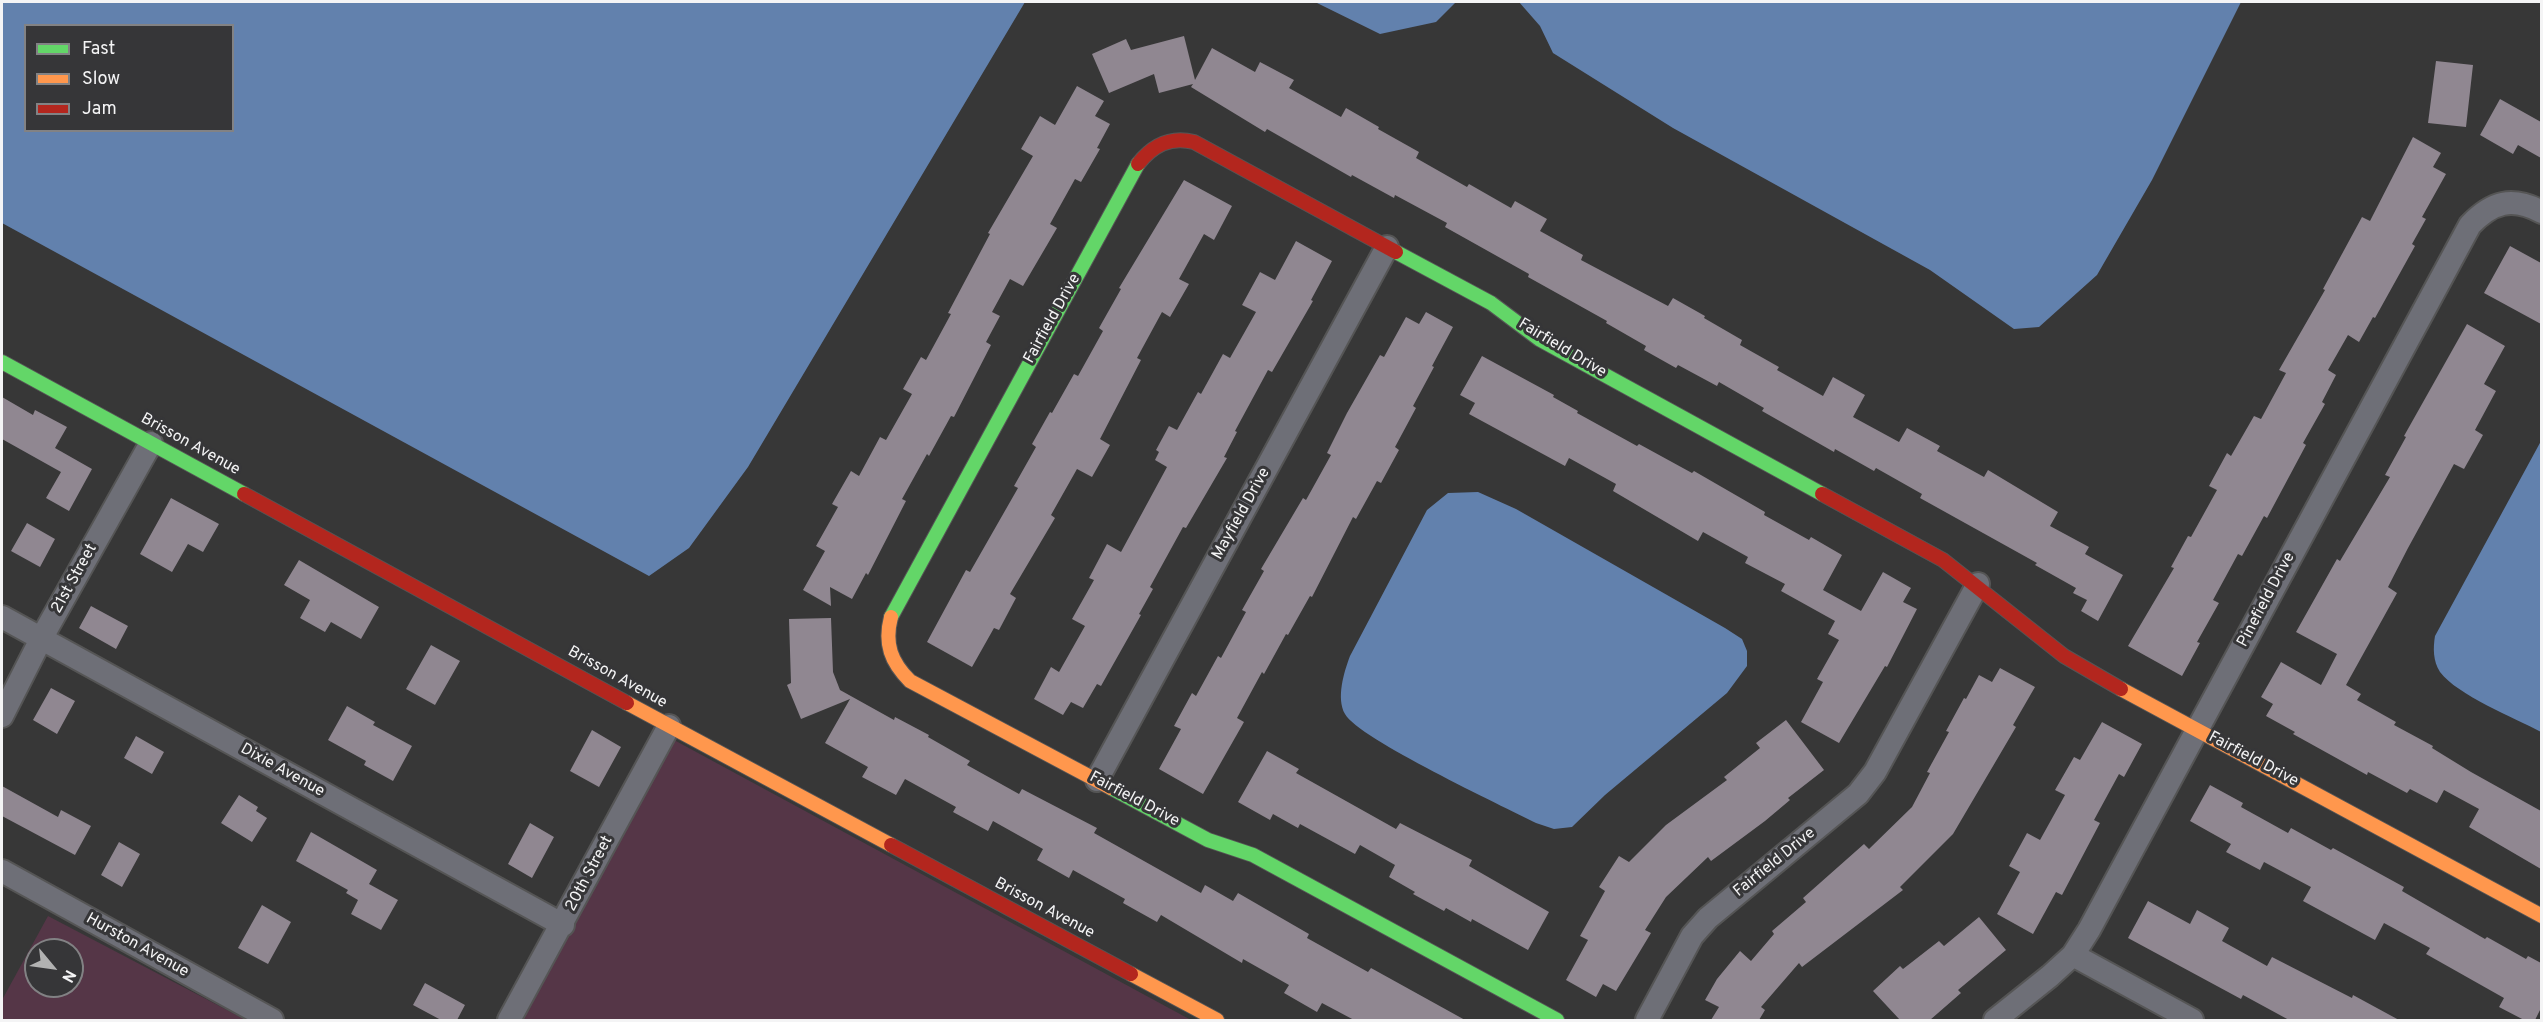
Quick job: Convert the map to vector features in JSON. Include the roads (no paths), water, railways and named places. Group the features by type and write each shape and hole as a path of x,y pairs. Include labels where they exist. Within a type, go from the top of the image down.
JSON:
{"street":[{"name":"Fairfield Drive","path":"1557,1020 1253,855 1208,840 910,681 892,664 887,646 890,620 1138,162 1159,142 1177,137 1204,148 1491,303 1539,339 1943,560 1978,584 2060,653 2082,668 2541,916"},
{"name":"Pinefield Drive","path":"1995,1020 2073,955 2470,225 2485,209 2508,202 2530,205 2541,212"},
{"name":"Mayfield Drive","path":"1096,780 1387,247"},
{"name":"Brisson Avenue","path":"2,362 669,726 1217,1020"},
{"name":"21st Street","path":"2,716 41,639 151,443"},
{"name":"Fairfield Drive","path":"1647,1020 1692,936 1708,918 1858,794 1875,772 1978,584"},
{"name":"Dixie Avenue","path":"2,617 563,925"},
{"name":"20th Street","path":"510,1020 669,726"},
{"name":"Hurston Avenue","path":"2,871 272,1020"},
{"path":"2073,955 2192,1020"}],"water":[{"path":"2,2 1025,2 748,467 689,548 649,576 2,223"},
{"path":"1315,2 1456,2 1436,22 1380,34"},
{"path":"1519,2 2241,2 2152,180 2097,275 2039,327 2014,329 1930,270 1673,128 1553,53 1540,26"},
{"path":"2541,441 2542,732 2487,705 2448,681 2440,672 2434,650 2435,636"},
{"path":"1478,492 1516,509 1725,628 1742,639 1747,651 1747,666 1727,693 1605,795 1572,827 1554,829 1536,823 1433,771 1376,739 1356,725 1342,708 1342,685 1350,656 1427,510 1448,493"}]}
